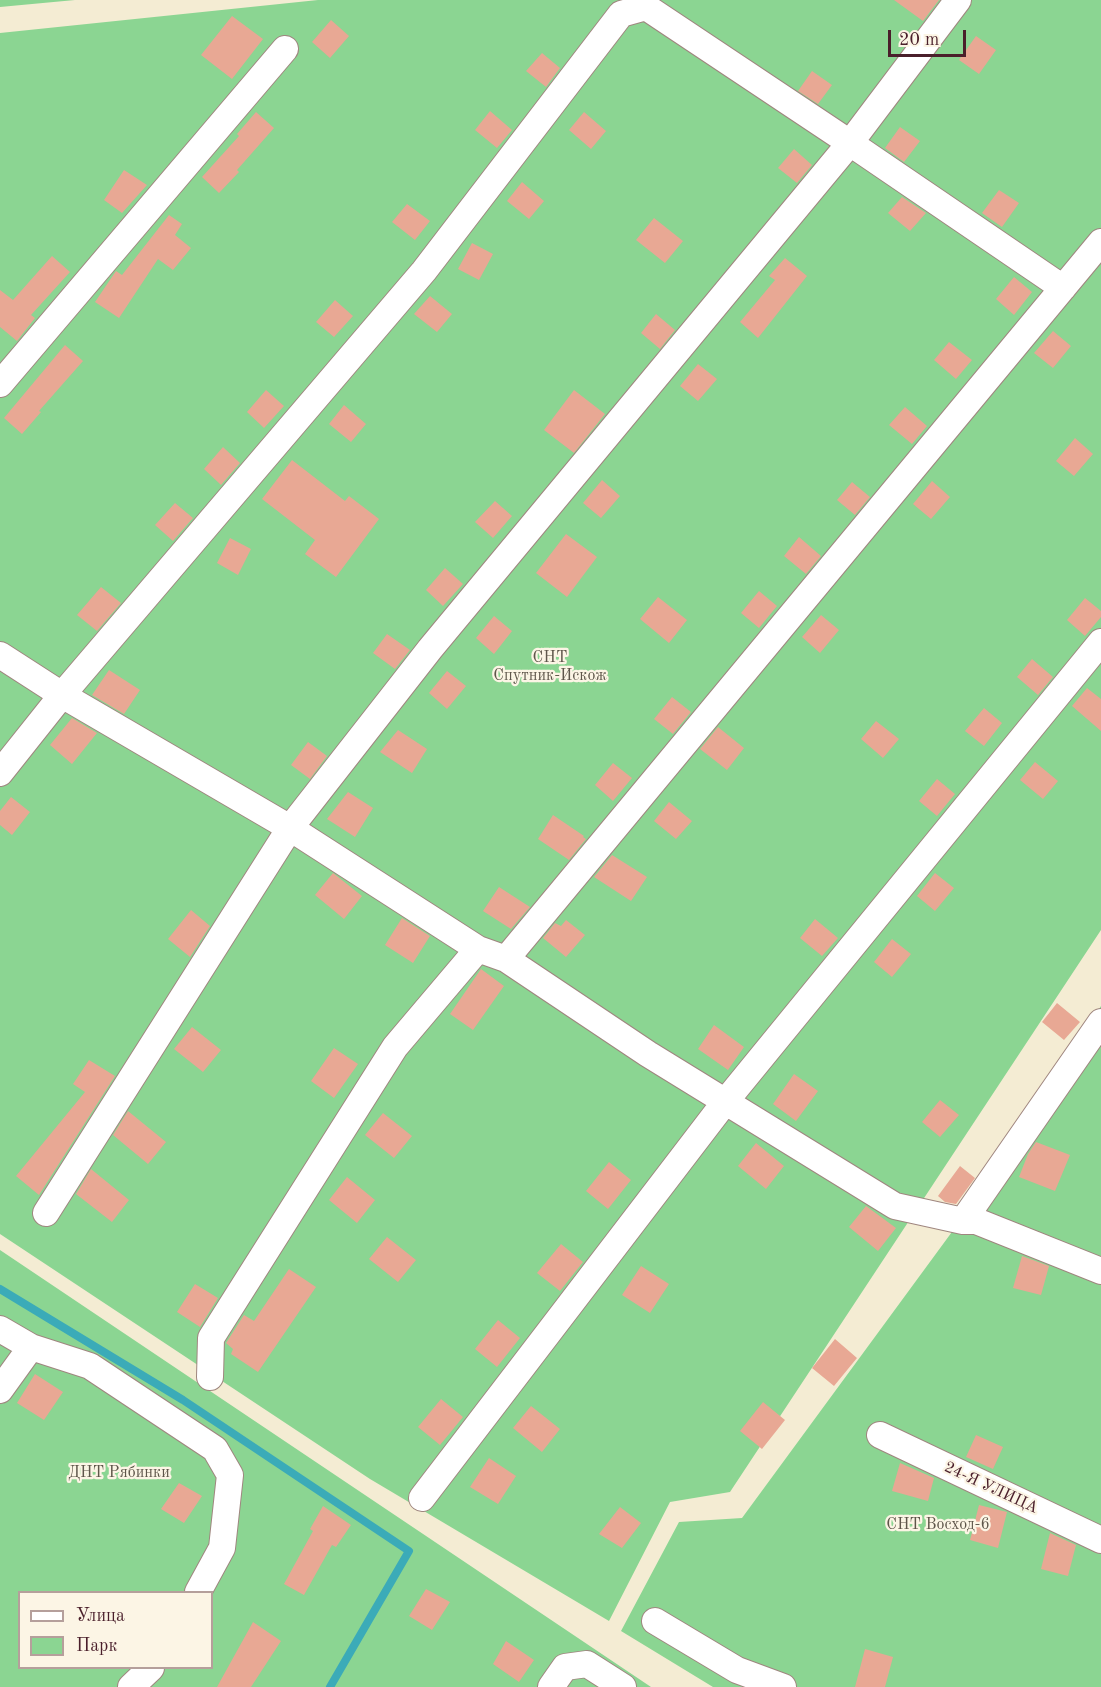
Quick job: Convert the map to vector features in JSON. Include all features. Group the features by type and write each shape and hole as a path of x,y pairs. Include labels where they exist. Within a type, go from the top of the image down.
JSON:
{"street":[{"path":"46,1213 290,828 430,649 850,143 958,0"},
{"path":"0,772 62,695 424,272 621,14 645,7 1063,288"},
{"path":"0,384 285,49"},
{"path":"506,959 1101,242"},
{"path":"422,1497 726,1102 1101,642"},
{"path":"0,655 62,695 290,828 478,949 506,959 648,1054 895,1206 970,1221 1101,1271"},
{"path":"210,1377 211,1338 395,1047 478,949"},
{"path":"970,1221 1101,1022"},
{"path":"0,1329 31,1347 90,1366 214,1449 230,1475 222,1548 199,1591"},
{"path":"0,1390 31,1347"},
{"name":"24-Я УЛИЦА","path":"880,1435 1101,1540"},
{"path":"656,1621 736,1670 783,1687"},
{"path":"558,1677 587,1664 623,1687"},
{"path":"131,1687 150,1669"}],"green space":[{"path":"0,0 75,0 0,7"},
{"name":"СНТ Спутник-Искож","path":"318,0 1101,0 1101,930 730,1492 670,1502 609,1621 370,1479 0,1234 0,33"},
{"name":"СНТ Восход-6","path":"1101,1006 1101,1687 713,1687 621,1631 679,1522 742,1518 1004,1161"},
{"name":"ДНТ Рябинки","path":"0,1250 651,1687 0,1687"}],"building":[{"path":"894,0 939,0 923,21"},
{"path":"232,16 263,39 232,79 201,55"},
{"path":"331,20 349,36 330,58 312,42"},
{"path":"976,36 996,50 979,74 959,60"},
{"path":"542,53 560,68 546,87 526,71"},
{"path":"812,71 832,85 818,104 798,91"},
{"path":"490,111 512,130 497,148 475,130"},
{"path":"256,112 274,128 219,193 202,177 239,136 237,134"},
{"path":"584,112 606,131 591,149 569,130"},
{"path":"900,127 920,141 904,162 885,148"},
{"path":"794,149 812,165 797,183 778,168"},
{"path":"124,170 147,185 122,213 104,200"},
{"path":"522,182 544,201 529,219 507,201"},
{"path":"999,190 1019,203 1002,227 982,213"},
{"path":"902,197 926,213 910,231 888,213"},
{"path":"407,204 430,221 415,240 392,222"},
{"path":"169,215 182,224 175,235 191,248 173,270 158,259 119,318 95,302 116,271 122,275"},
{"path":"654,218 683,241 665,263 636,240"},
{"path":"472,243 493,254 479,280 458,269"},
{"path":"52,256 70,272 31,315 35,318 17,341 0,327 0,290 13,300"},
{"path":"785,258 807,276 758,338 740,322 775,280 769,276"},
{"path":"1014,277 1032,292 1014,315 996,299"},
{"path":"430,296 452,314 437,332 414,314"},
{"path":"335,300 353,316 334,337 316,322"},
{"path":"656,314 675,330 660,349 641,333"},
{"path":"1053,331 1071,346 1053,368 1034,353"},
{"path":"949,342 972,360 956,379 934,360"},
{"path":"65,345 83,361 22,434 4,418"},
{"path":"698,364 717,379 698,401 680,386"},
{"path":"266,390 284,406 264,428 247,412"},
{"path":"574,390 605,414 574,453 544,430"},
{"path":"344,405 366,424 351,442 329,424"},
{"path":"905,407 927,426 912,444 889,425"},
{"path":"1075,438 1093,454 1074,476 1056,461"},
{"path":"223,447 240,463 221,485 204,469"},
{"path":"292,460 345,501 349,496 379,519 336,577 305,554 315,540 262,499"},
{"path":"602,480 620,496 601,518 583,503"},
{"path":"932,481 950,497 931,519 913,504"},
{"path":"852,482 870,497 855,515 837,500"},
{"path":"495,501 512,516 493,538 475,522"},
{"path":"175,503 193,518 173,541 155,525"},
{"path":"566,534 597,557 567,597 536,573"},
{"path":"799,537 821,556 806,574 784,556"},
{"path":"230,538 251,549 238,575 217,563"},
{"path":"445,568 463,584 443,606 426,590"},
{"path":"101,587 121,603 97,631 77,615"},
{"path":"759,591 777,606 759,628 741,613"},
{"path":"658,597 687,620 669,643 640,619"},
{"path":"1085,598 1101,611 1101,617 1085,636 1067,620"},
{"path":"821,615 839,630 820,653 802,637"},
{"path":"494,616 512,631 494,654 476,638"},
{"path":"387,634 410,650 395,669 373,653"},
{"path":"1032,659 1053,677 1038,695 1017,677"},
{"path":"109,670 140,690 124,714 92,695"},
{"path":"447,671 466,686 447,709 429,693"},
{"path":"1087,688 1101,699 1101,731 1072,706"},
{"path":"672,697 691,712 673,734 654,719"},
{"path":"984,708 1002,723 984,746 965,731"},
{"path":"72,718 97,733 72,764 50,745"},
{"path":"876,721 899,739 883,758 861,739"},
{"path":"718,727 744,748 727,770 700,749"},
{"path":"398,730 427,749 412,773 380,752"},
{"path":"308,742 327,756 310,779 291,765"},
{"path":"1035,762 1058,781 1043,799 1020,780"},
{"path":"613,763 632,778 613,801 595,785"},
{"path":"937,779 955,794 937,816 919,801"},
{"path":"348,792 373,808 355,837 327,819"},
{"path":"11,797 30,812 12,835 0,825 0,811"},
{"path":"669,802 692,821 676,839 654,821"},
{"path":"553,815 586,839 569,860 538,839"},
{"path":"612,855 647,877 631,901 594,877"},
{"path":"333,873 362,896 344,919 315,895"},
{"path":"935,873 954,888 935,911 917,896"},
{"path":"499,887 530,907 511,929 483,911"},
{"path":"191,910 210,926 190,957 168,939"},
{"path":"402,918 430,936 413,963 385,945"},
{"path":"815,919 838,938 822,956 800,938"},
{"path":"566,920 585,935 566,957 543,938 555,923 561,926"},
{"path":"892,939 911,954 892,977 874,962"},
{"path":"481,969 504,986 473,1030 450,1014"},
{"path":"1057,1003 1080,1022 1064,1040 1042,1022"},
{"path":"714,1025 744,1047 728,1070 698,1049"},
{"path":"192,1027 221,1050 203,1072 174,1049"},
{"path":"334,1048 358,1064 334,1098 311,1081"},
{"path":"89,1060 115,1076 39,1195 16,1176 85,1092 73,1084"},
{"path":"794,1074 818,1091 796,1121 773,1104"},
{"path":"940,1100 959,1115 940,1137 922,1122"},
{"path":"128,1111 166,1142 148,1164 113,1135"},
{"path":"383,1113 412,1136 394,1158 365,1135"},
{"path":"1036,1142 1070,1155 1055,1191 1019,1177 1028,1154"},
{"path":"756,1143 784,1166 766,1189 738,1166"},
{"path":"609,1162 631,1180 608,1209 586,1191"},
{"path":"960,1166 975,1178 956,1204 945,1202 938,1196"},
{"path":"91,1169 129,1200 112,1222 76,1194"},
{"path":"347,1177 375,1200 357,1223 329,1200"},
{"path":"866,1206 896,1228 878,1251 849,1227"},
{"path":"387,1237 416,1260 398,1282 369,1259"},
{"path":"561,1244 583,1262 560,1291 537,1273"},
{"path":"1022,1256 1049,1266 1041,1295 1013,1288"},
{"path":"641,1266 669,1284 650,1313 622,1295"},
{"path":"289,1269 316,1287 258,1372 231,1354 233,1349 226,1343 244,1315 254,1321"},
{"path":"195,1284 218,1298 200,1327 177,1312"},
{"path":"498,1320 520,1338 497,1367 475,1349"},
{"path":"835,1339 857,1358 834,1386 812,1368"},
{"path":"35,1374 63,1392 44,1420 17,1403"},
{"path":"441,1399 463,1417 440,1445 418,1427"},
{"path":"763,1402 785,1420 762,1449 740,1431"},
{"path":"531,1406 560,1429 542,1452 513,1428"},
{"path":"976,1435 1003,1447 993,1469 966,1457"},
{"path":"489,1458 516,1476 498,1504 470,1487"},
{"path":"900,1463 934,1478 928,1501 892,1491"},
{"path":"179,1483 202,1496 184,1523 161,1509"},
{"path":"979,1505 1007,1512 998,1548 970,1540"},
{"path":"323,1506 351,1525 336,1547 332,1545 304,1595 284,1584 313,1531 310,1529"},
{"path":"620,1507 641,1523 622,1548 599,1534"},
{"path":"1050,1533 1076,1545 1068,1576 1041,1569"},
{"path":"426,1589 450,1602 432,1630 409,1616"},
{"path":"253,1622 281,1641 251,1687 217,1687"},
{"path":"506,1641 534,1660 519,1682 493,1664"},
{"path":"865,1649 893,1657 885,1687 855,1687"}],"waterway":[{"path":"0,1289 183,1400 409,1551 330,1687"}]}
